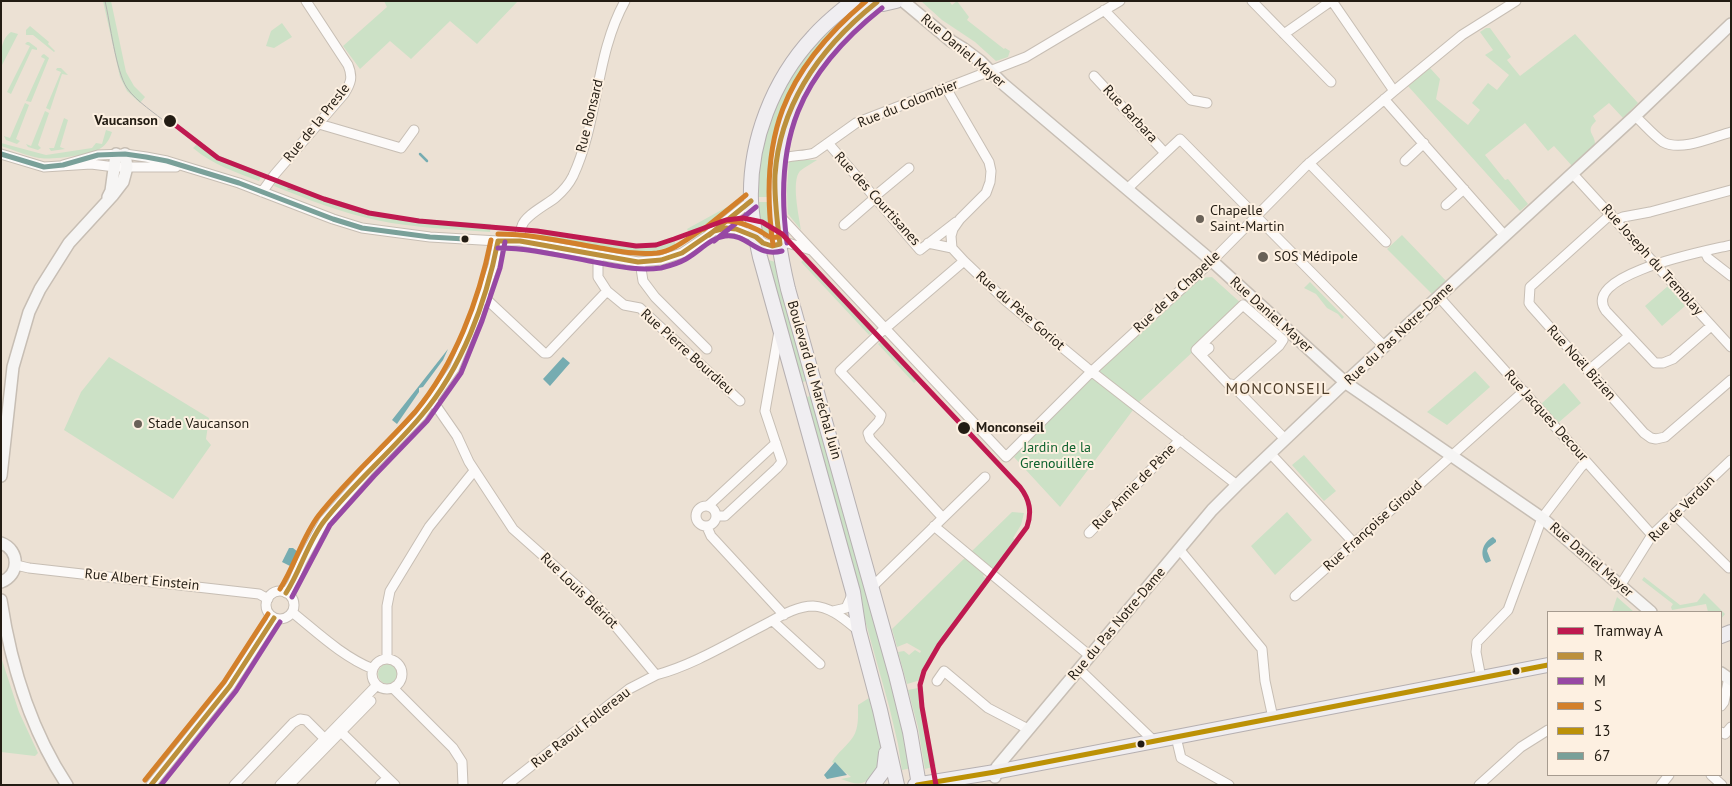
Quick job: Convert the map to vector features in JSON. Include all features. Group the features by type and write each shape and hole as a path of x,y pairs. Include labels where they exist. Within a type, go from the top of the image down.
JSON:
{"main road":[{"name":"Boulevard du Maréchal Juin","path":"853,1 812,38 781,82 766,113 757,145 753,167 752,201 756,237 853,592 859,631 897,785"},
{"path":"877,2 889,4 896,1"},
{"name":"Boulevard du Maréchal Juin","path":"877,2 832,44 806,77 789,108 781,134 776,161 774,198 788,289 872,587 906,716 916,785"},
{"path":"965,785 995,775 1154,741 1177,740 1273,718 1547,665"},
{"path":"916,785 995,775 1547,671"},
{"name":"Boulevard du Maréchal Juin","path":"880,710 888,724 900,771 916,785"},
{"name":"Boulevard du Maréchal Juin","path":"873,785 884,770 886,758 880,710"}],"street":[{"name":"Rue de la Presle","path":"262,192 344,94 350,84 352,75 343,56 306,1"},
{"name":"Rue Ronsard","path":"520,241 522,224 558,196 572,176 589,133 598,84 609,41 617,15 625,1"},
{"name":"Rue Daniel Mayer","path":"903,1 951,41 964,49 1212,261 1346,383 1542,518 1650,611"},
{"name":"Rue du Colombier","path":"776,161 786,156 814,153 856,124 1026,57 1120,1"},
{"path":"1252,1 1331,82"},
{"path":"1284,34 1332,1 1394,91"},
{"name":"Rue de la Chapelle","path":"884,329 1006,457 1092,372 1212,261 1309,163 1462,36 1516,1"},
{"path":"1104,10 1191,100 1207,103"},
{"name":"Rue du Pas Notre-Dame","path":"995,775 1002,760 1212,510 1270,453 1635,116 1731,24"},
{"name":"Rue Barbara","path":"1094,76 1165,153"},
{"path":"946,88 989,162 991,171 986,193 960,219 953,229 951,236 952,248"},
{"path":"1384,99 1506,236"},
{"path":"1635,116 1657,137 1673,145 1686,145 1731,132"},
{"path":"319,124 401,148 414,130"},
{"path":"1127,190 1180,139 1385,347"},
{"name":"Rue des Courtisanes","path":"828,143 920,250 960,219"},
{"path":"1406,161 1424,143"},
{"path":"63,165 98,156 120,154 167,161 239,183 332,219 362,228 430,237 520,241 640,262 661,260 682,253 752,201"},
{"path":"105,203 111,191 115,167 120,154"},
{"path":"1,476 13,367 29,312 40,289 69,243 123,182 127,167 120,154"},
{"path":"3,156 44,167 91,164 115,167 183,166"},
{"path":"1309,163 1386,242"},
{"path":"844,225 909,168"},
{"name":"Rue Joseph du Tremblay","path":"1572,173 1731,348"},
{"path":"1446,205 1464,189"},
{"path":"1614,217 1650,212 1731,190"},
{"path":"776,212 884,329"},
{"name":"Rue Noël Bizien","path":"1614,217 1533,285 1529,290 1529,303 1531,306 1650,438 1666,437 1731,380"},
{"path":"714,231 726,228 736,229 772,246 788,243 811,250"},
{"path":"286,593 324,521 411,428 454,369 476,319 493,266 498,241"},
{"name":"Rue des Courtisanes","path":"928,243 952,248"},
{"path":"1711,326 1673,359 1663,363 1655,362 1604,308 1604,296 1622,277 1656,264 1731,245"},
{"name":"Rue du Père Goriot","path":"952,248 1006,301 1092,372 1237,485"},
{"path":"1705,252 1708,258 1731,276"},
{"path":"483,296 544,353 548,353 607,291 598,277 598,255"},
{"path":"943,518 870,439 868,434 881,416 840,371 884,329 964,261"},
{"path":"640,262 643,281 655,297 707,349"},
{"name":"Rue Pierre Bourdieu","path":"607,291 624,305 640,308 740,401"},
{"name":"Rue Jacques Decour","path":"1439,297 1652,535"},
{"path":"1234,386 1279,346 1283,340 1243,305 1204,350 1196,350 1285,439"},
{"path":"716,516 725,516 782,462 765,411 780,329"},
{"path":"1588,371 1629,336"},
{"path":"798,396 817,391"},
{"name":"Rue Françoise Giroud","path":"1295,596 1524,391"},
{"name":"Rue Louis Blériot","path":"432,400 457,436 474,471 513,529 585,593 656,675"},
{"name":"Rue Annie de Pène","path":"1089,533 1180,440"},
{"path":"776,443 708,506 699,510 696,516 698,522 707,527 710,536 784,614"},
{"path":"1270,453 1354,543"},
{"name":"Rue de Verdun","path":"1620,586 1652,535 1731,460"},
{"path":"1481,678 1476,652 1477,642 1511,606 1542,518 1586,462"},
{"path":"387,659 387,606 390,591 429,527 474,471"},
{"path":"872,587 985,477"},
{"path":"707,527 713,524 716,516 714,509 708,506"},
{"path":"1675,515 1729,568"},
{"path":"934,526 1090,656"},
{"path":"1,543 11,549 15,556 16,565 10,577 1,582"},
{"path":"1179,549 1262,649 1265,681 1273,718"},
{"name":"Rue Albert Einstein","path":"16,565 28,568 259,594 268,599"},
{"path":"277,592 286,593 290,595 294,603 292,612 286,618 274,618 266,608 268,599 277,592"},
{"path":"833,611 846,608 853,592"},
{"path":"1,600 14,664 29,714 67,785"},
{"path":"656,675 678,668 784,614 805,607 814,606 833,611 859,631"},
{"path":"292,612 347,655 360,664 373,669"},
{"path":"151,785 230,686 274,618"},
{"path":"773,621 820,664"},
{"path":"394,688 400,681 402,673 397,663 387,659 380,661 373,669 373,678 380,687 394,688 453,748 462,762 463,785"},
{"path":"1079,669 1154,741"},
{"path":"937,681 944,671 988,708 1028,729"},
{"name":"Rue Raoul Follereau","path":"507,785 629,689 656,675"},
{"path":"1722,705 1728,681"},
{"path":"289,785 338,730 380,687"},
{"path":"234,785 293,723 300,719 306,720 325,739"},
{"path":"280,785 325,739 338,730"},
{"path":"338,730 395,785"},
{"path":"1479,785 1521,747 1547,731"},
{"path":"1177,740 1181,758 1229,785"},
{"path":"1712,776 1722,785"},
{"path":"380,785 388,778"}],"green space":[{"path":"103,1 111,1 126,72 134,86 145,97 140,103 127,91 120,77"},
{"path":"384,1 518,1 477,44 450,21 411,59 390,41 360,69 343,46 387,7"},
{"path":"921,1 949,1 952,5 957,1 969,17 967,20 1004,49 1010,51 1008,57 996,61 975,42 942,20"},
{"path":"853,6 858,12 803,73 772,197 756,197 759,152 773,107 805,52"},
{"path":"282,23 292,37 274,48 266,46 271,31"},
{"path":"30,26 49,42 48,44 54,52 33,35 26,35 26,30"},
{"path":"1490,28 1511,57 1507,60 1520,76 1575,34 1638,103 1623,118 1609,103 1593,116 1596,121 1591,131 1595,145 1573,167 1554,146 1548,151 1525,123 1485,155 1528,204 1520,211 1408,86 1430,68 1440,79 1436,99 1468,125 1480,110 1472,103 1488,83 1497,90 1509,75 1485,55 1493,50 1480,32"},
{"path":"11,32 18,34 1,67 3,43"},
{"path":"27,42 37,48 37,50 32,49 11,94 7,92 30,46 25,44"},
{"path":"44,54 49,58 31,102 26,101 45,59 41,57"},
{"path":"61,68 68,75 62,74 50,110 46,108 61,72 56,70"},
{"path":"25,103 29,105 16,139 20,141 17,144 6,140 4,136 10,138"},
{"path":"45,111 49,113 38,145 41,148 38,150 28,147 26,144 31,146"},
{"path":"64,118 68,120 60,147 65,149 51,151 49,148 54,148"},
{"path":"106,130 112,132 108,141 97,151 72,156 39,158 1,146 1,143 46,155 92,148 96,143 102,144"},
{"path":"200,141 217,155 263,173 259,181 225,168 208,159 193,148"},
{"path":"789,160 817,160 800,171 797,176 796,199 801,230 788,214"},
{"path":"277,179 363,209 419,219 491,224 490,232 418,227 350,214 274,186"},
{"path":"736,202 740,208 695,240 692,238 687,229"},
{"path":"756,202 771,202 773,239 761,235"},
{"path":"542,230 635,244 651,244 673,237 676,245 651,253 642,253 541,237"},
{"path":"1402,235 1448,283 1435,297 1387,249"},
{"path":"807,257 875,329 869,335 801,262"},
{"path":"765,259 779,263 810,380 799,383"},
{"name":"Jardin de la Grenouillère","path":"1212,277 1243,305 1139,402 1060,507 1014,457 1016,455 1014,453 1089,379 1200,278"},
{"path":"1310,282 1344,317 1342,319 1338,314 1327,308 1316,294 1304,288"},
{"path":"1668,286 1685,306 1662,326 1645,306"},
{"path":"884,339 920,378 914,383 878,344"},
{"name":"Stade Vaucanson","path":"109,357 209,418 206,439 211,445 173,499 64,430 81,392"},
{"path":"1475,371 1490,387 1447,425 1427,412"},
{"path":"1564,383 1581,403 1558,423 1541,404"},
{"path":"814,395 873,611 912,768 902,770 889,706 803,398"},
{"path":"1304,455 1336,491 1324,501 1292,465"},
{"path":"1012,512 1024,513 1021,525 1013,538 1019,543 997,571 991,566 983,576 989,582 932,659 926,669 924,679 907,684 898,652 904,651 909,655 915,650 920,653 921,651 907,643 897,647 892,629"},
{"path":"1287,512 1312,540 1275,575 1251,546"},
{"path":"1644,577 1680,605 1697,602 1704,593 1722,611 1708,611 1706,604 1672,610 1673,604 1642,580"},
{"path":"1617,597 1633,611 1612,611"},
{"path":"1,657 19,712 38,753 35,756 1,752"},
{"path":"388,664 395,667 398,674 395,681 388,684 381,681 378,674 381,667"},
{"path":"923,687 924,710 936,766 925,769 918,727 908,690"},
{"path":"869,698 881,739 883,759 869,779 861,783 853,783 841,779 851,777 832,762 855,733 858,721 858,705"}],"water":[{"path":"448,349 443,360 423,387 419,388 419,392 397,424 392,420"},
{"path":"563,357 570,363 550,386 543,379"},
{"path":"1493,537 1496,542 1487,551 1491,561 1486,563 1483,556 1483,548"},
{"path":"289,548 293,548 298,552 290,566 282,562"},
{"path":"835,762 847,775 827,779 824,775"}],"waterway":[{"path":"420,154 427,161"}],"tram line":[{"path":"105,1 123,81 136,98 168,124"},
{"name":"A","path":"170,121 218,158 324,199 369,213 419,221 537,231 636,246 656,245 726,220 743,218 762,222 782,234 1020,487 1028,501 1030,511 1027,527 939,645 924,671 920,685 922,707 936,785"},
{"path":"288,189 309,193"}],"transit line":[{"name":"S","path":"773,245 769,207 770,172 774,139 783,109 796,81 814,54 838,27 866,1"},
{"name":"R","path":"780,244 775,201 775,175 785,124 807,78 822,57 839,37 877,2"},
{"name":"M","path":"787,243 784,172 789,140 798,111 812,84 830,58 882,8"},
{"name":"67","path":"1,154 44,167 63,165 98,155 125,154 146,157 167,161 239,183 333,219 362,228 430,237 465,239"},
{"name":"S","path":"704,229 746,195"},
{"name":"R","path":"709,235 751,201"},
{"name":"M","path":"714,241 756,207"},
{"name":"S","path":"498,234 536,237 642,253 667,251 708,226 725,221 742,223 769,237 778,237"},
{"name":"R","path":"498,241 520,241 638,262 661,260 682,253 714,231 726,228 736,229 772,246 780,244"},
{"name":"M","path":"498,248 536,251 638,269 661,268 680,262 714,239 725,236 740,238 765,251 782,251"},
{"name":"S","path":"280,589 319,515 342,488 415,412 442,373 464,330 480,285 491,240"},
{"name":"R","path":"286,593 314,537 325,520 421,416 449,377 479,311 487,288 498,241"},
{"name":"M","path":"292,597 330,525 427,421 461,373 482,321 500,268 505,242"},
{"name":"S","path":"145,780 224,682 268,614"},
{"name":"R","path":"151,785 230,686 274,618"},
{"name":"M","path":"161,785 236,691 280,622"},
{"name":"13","path":"917,785 995,772 1547,665"}],"place":[{"name":"Vaucanson","path":"170,121"},
{"name":"Chapelle Saint-Martin","path":"1200,219"},
{"name":"SOS Médipole","path":"1263,257"},
{"name":"Stade Vaucanson","path":"138,424"},
{"name":"Monconseil","path":"964,428"}],"district":[{"name":"MONCONSEIL","path":"1278,389"}]}
